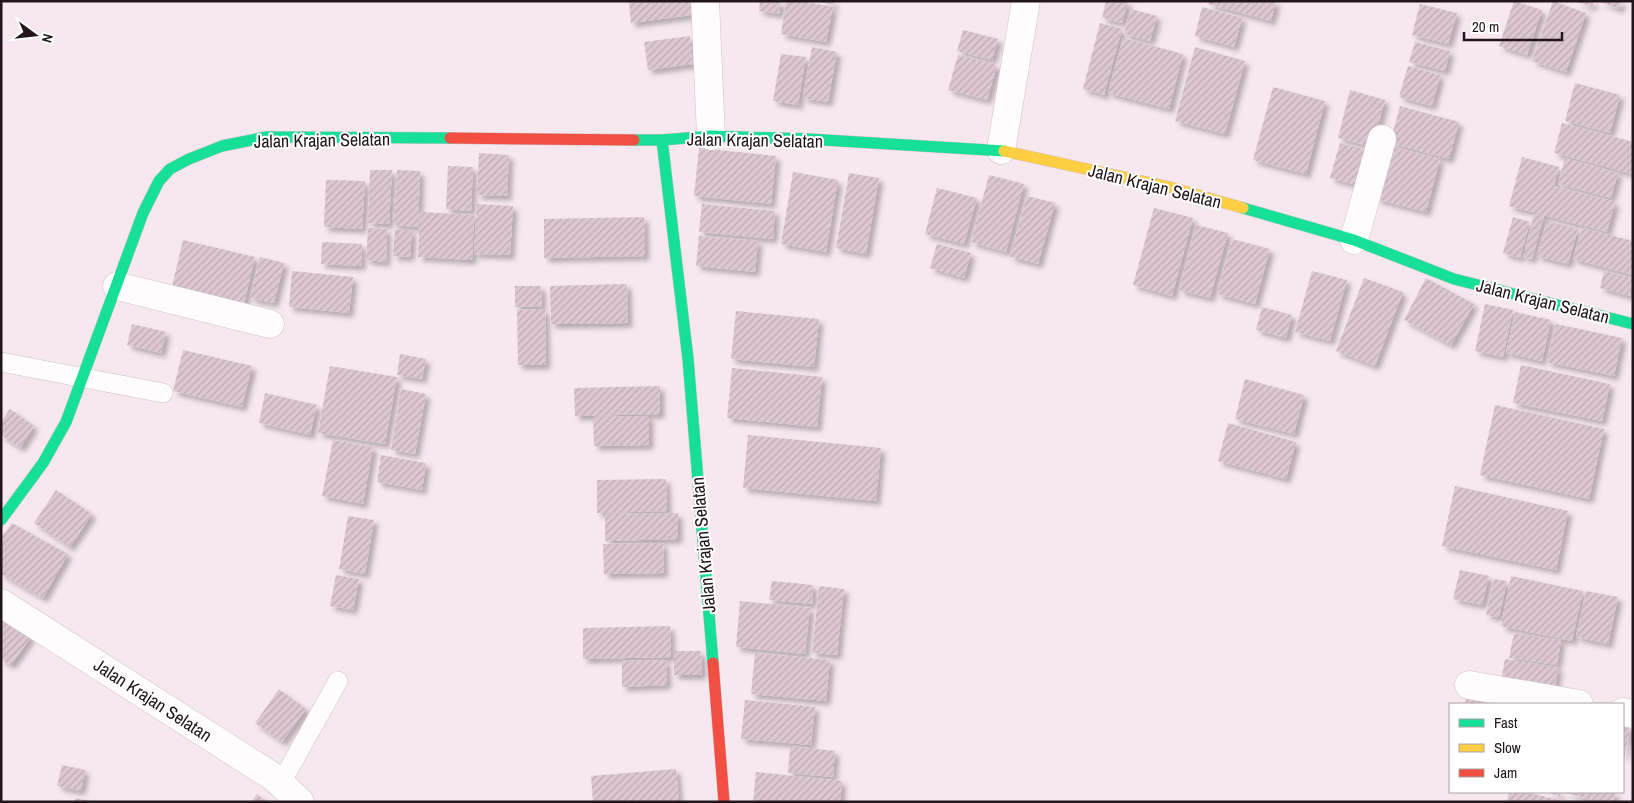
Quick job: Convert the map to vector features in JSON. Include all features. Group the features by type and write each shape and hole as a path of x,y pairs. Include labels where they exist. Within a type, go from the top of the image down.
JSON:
{"street":[{"path":"705,1 711,136"},
{"path":"1001,150 1026,1"},
{"name":"Jalan Krajan Selatan","path":"1,520 32,480 66,422 144,213 159,181 170,169 188,159 222,146 266,137 662,140 711,136 808,139 1001,150 1169,187 1354,240 1454,279 1633,324"},
{"name":"Jalan Krajan Selatan","path":"662,140 688,359 724,802"},
{"path":"1354,240 1382,140"},
{"path":"117,286 270,324"},
{"name":"Jalan Krajan Selatan","path":"1,602 275,778 300,802"},
{"path":"1469,685 1573,703"}],"lane":[{"path":"1,362 163,392"},
{"path":"281,783 338,681"}],"building":[{"path":"629,1 698,1 699,14 631,23"},
{"path":"760,1 781,1 779,14 759,11"},
{"path":"786,1 801,1 833,7 826,42 781,34"},
{"path":"815,1 835,1 834,5"},
{"path":"1106,1 1128,1 1122,23 1102,18"},
{"path":"1209,1 1276,1 1271,21 1208,4"},
{"path":"1514,1 1542,10 1527,55 1499,46"},
{"path":"1553,1 1586,13 1566,72 1532,61"},
{"path":"1575,1 1594,1 1592,7"},
{"path":"1598,1 1622,1 1619,9"},
{"path":"1420,4 1457,13 1448,44 1412,35"},
{"path":"1202,7 1242,18 1234,47 1195,36"},
{"path":"1131,9 1157,16 1150,41 1124,34"},
{"path":"1100,23 1122,29 1104,95 1083,89"},
{"path":"963,30 998,39 992,60 957,51"},
{"path":"690,36 693,64 648,70 644,42"},
{"path":"1123,38 1183,54 1169,109 1108,93"},
{"path":"1415,42 1450,51 1445,71 1409,62"},
{"path":"812,47 837,52 828,102 803,98"},
{"path":"1195,47 1245,61 1225,134 1175,121"},
{"path":"781,54 806,57 798,105 773,101"},
{"path":"958,55 997,65 987,100 948,90"},
{"path":"1408,66 1440,75 1432,106 1399,97"},
{"path":"1575,83 1620,95 1610,133 1565,121"},
{"path":"1273,87 1325,101 1306,174 1253,160"},
{"path":"1350,90 1385,100 1372,147 1338,138"},
{"path":"1400,106 1459,122 1449,159 1390,143"},
{"path":"1562,123 1633,142 1633,174 1554,153"},
{"path":"1340,143 1371,151 1361,186 1330,178"},
{"path":"1390,146 1440,159 1426,212 1376,199"},
{"path":"699,148 776,156 771,204 694,196"},
{"path":"479,153 509,155 507,196 477,195"},
{"path":"1522,157 1559,167 1554,186 1615,202 1607,232 1509,206"},
{"path":"1565,158 1618,173 1611,198 1558,184"},
{"path":"448,166 473,167 471,211 446,209"},
{"path":"370,170 392,170 389,224 368,223"},
{"path":"397,170 420,171 418,227 393,225"},
{"path":"793,172 838,180 826,252 781,244"},
{"path":"849,173 879,178 866,254 836,248"},
{"path":"989,175 1024,184 1006,252 971,242"},
{"path":"326,180 365,181 362,229 324,227"},
{"path":"937,188 977,198 964,244 925,234"},
{"path":"1027,196 1055,203 1038,264 1010,257"},
{"path":"477,204 513,206 510,255 474,254"},
{"path":"702,204 775,211 773,239 699,232"},
{"path":"1154,208 1193,218 1172,296 1133,285"},
{"path":"420,212 474,215 472,260 418,257"},
{"path":"1534,214 1544,216 1532,259 1523,257"},
{"path":"644,217 645,256 544,258 544,219"},
{"path":"1513,217 1530,222 1520,258 1503,253"},
{"path":"1547,221 1578,229 1568,264 1537,256"},
{"path":"1196,225 1228,233 1210,298 1179,290"},
{"path":"368,228 387,229 386,262 366,260"},
{"path":"1582,228 1633,241 1633,275 1573,259"},
{"path":"395,230 412,230 410,257 393,256"},
{"path":"699,236 758,241 755,272 696,266"},
{"path":"1232,239 1270,249 1255,304 1217,294"},
{"path":"183,240 255,257 243,308 171,291"},
{"path":"322,242 362,244 361,266 321,264"},
{"path":"937,244 971,253 964,278 930,268"},
{"path":"260,257 284,263 274,303 250,298"},
{"path":"292,271 353,277 349,313 289,307"},
{"path":"1312,271 1347,280 1330,341 1295,332"},
{"path":"1604,271 1633,278 1630,296 1600,288"},
{"path":"1364,278 1403,292 1375,366 1336,351"},
{"path":"1426,278 1474,304 1451,345 1404,320"},
{"path":"627,284 628,323 551,324 550,286"},
{"path":"515,286 541,286 542,306 515,307"},
{"path":"1485,304 1513,310 1503,357 1475,351"},
{"path":"1262,307 1292,315 1286,338 1256,330"},
{"path":"545,309 546,365 518,365 517,310"},
{"path":"736,311 819,319 814,367 731,359"},
{"path":"1515,312 1551,320 1542,361 1506,353"},
{"path":"132,324 166,332 161,353 127,345"},
{"path":"1556,324 1622,338 1614,376 1547,362"},
{"path":"183,350 252,366 242,407 173,391"},
{"path":"400,354 426,359 422,379 397,375"},
{"path":"1521,365 1610,384 1602,421 1513,403"},
{"path":"330,366 397,377 385,444 318,433"},
{"path":"732,368 822,377 817,427 727,418"},
{"path":"1245,379 1304,395 1294,434 1235,419"},
{"path":"660,386 660,414 575,416 574,388"},
{"path":"401,389 426,394 415,454 391,450"},
{"path":"265,393 317,405 310,435 259,423"},
{"path":"1495,405 1604,429 1589,499 1480,475"},
{"path":"10,409 34,426 20,448 1,435 1,422"},
{"path":"649,416 649,445 594,446 593,417"},
{"path":"1228,423 1296,442 1286,479 1218,461"},
{"path":"748,435 881,448 876,501 743,488"},
{"path":"333,440 373,447 363,504 322,496"},
{"path":"381,455 426,463 422,490 377,482"},
{"path":"666,479 667,511 597,513 597,480"},
{"path":"1455,486 1568,511 1556,570 1442,546"},
{"path":"56,490 92,514 70,547 34,523"},
{"path":"678,513 678,539 605,541 605,514"},
{"path":"348,516 374,520 365,574 339,569"},
{"path":"12,523 68,554 43,598 1,574 1,538"},
{"path":"663,543 664,573 604,574 603,544"},
{"path":"1460,570 1489,576 1482,605 1453,599"},
{"path":"336,575 359,579 353,610 330,606"},
{"path":"1511,576 1583,591 1572,641 1501,626"},
{"path":"1494,579 1507,581 1499,617 1486,615"},
{"path":"772,581 813,585 812,604 769,600"},
{"path":"819,586 844,589 837,655 812,653"},
{"path":"1586,591 1618,597 1608,644 1576,637"},
{"path":"740,601 810,608 805,654 736,647"},
{"path":"1,617 31,637 11,665 1,659"},
{"path":"670,626 671,657 583,659 583,628"},
{"path":"1514,633 1561,640 1557,665 1509,658"},
{"path":"674,651 701,651 702,675 674,675"},
{"path":"755,653 830,660 826,701 751,694"},
{"path":"1505,659 1558,667 1555,690 1501,682"},
{"path":"666,660 667,685 622,687 622,661"},
{"path":"279,689 306,709 282,742 255,723"},
{"path":"1468,691 1498,703 1465,703"},
{"path":"745,700 815,707 811,745 741,739"},
{"path":"1624,725 1631,726 1624,757"},
{"path":"790,746 835,751 833,777 788,773"},
{"path":"62,765 85,770 81,791 57,786"},
{"path":"676,769 679,802 593,802 591,776"},
{"path":"756,772 842,781 840,802 753,802"},
{"path":"1509,793 1530,793 1566,802 1507,802"},
{"path":"1547,793 1561,793 1560,796"},
{"path":"1566,793 1616,793 1613,802 1601,802"},
{"path":"257,794 267,802 251,802"},
{"path":"75,798 90,801 90,802 75,802"}],"traffic: fast":[{"path":"634,140 711,136 808,139 1004,151"},
{"path":"1,520 43,463 66,422 143,213 159,181 170,169 222,146 266,137 450,138"},
{"path":"662,140 688,359 713,663"},
{"path":"1243,208 1354,240 1454,279 1633,324"}],"traffic: slow":[{"path":"1004,151 1169,187 1243,208"}],"traffic: jam":[{"path":"450,138 634,140"},
{"path":"713,663 724,802"}]}
